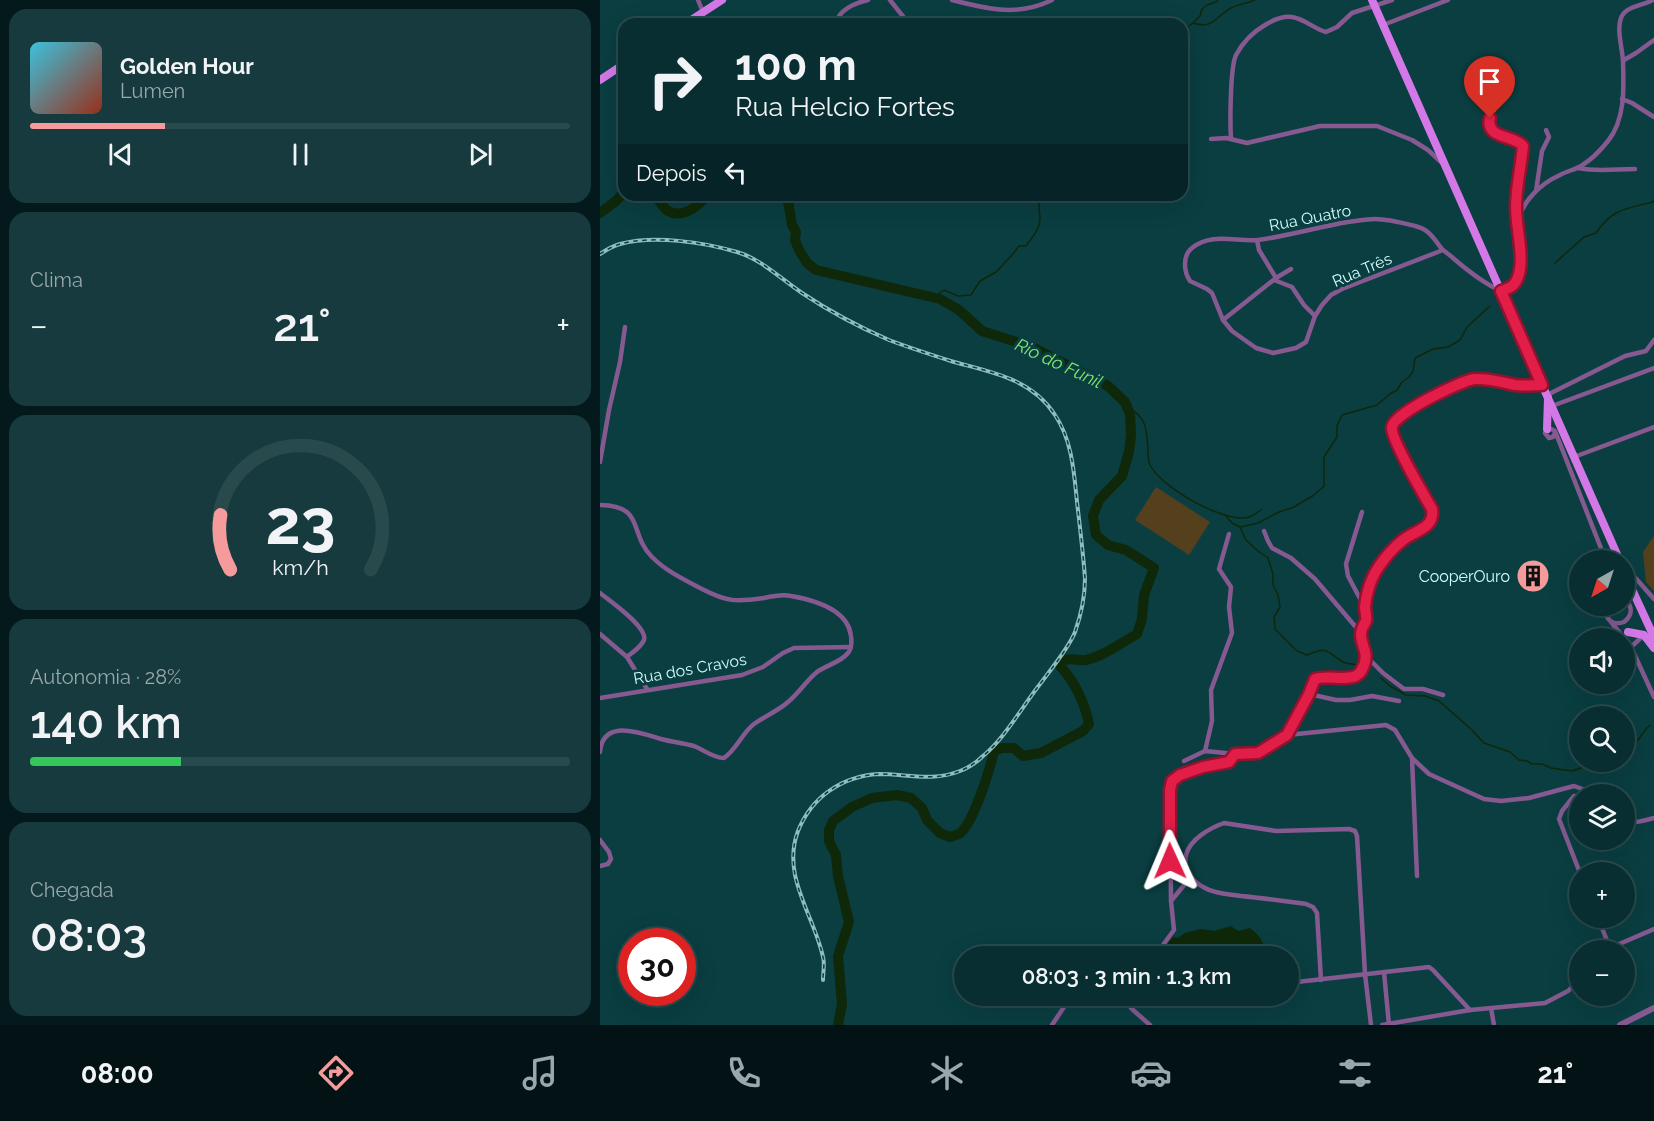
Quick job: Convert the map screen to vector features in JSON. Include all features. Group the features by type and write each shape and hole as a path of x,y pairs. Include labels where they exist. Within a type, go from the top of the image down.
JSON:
{"main road":[{"path":"694,18 722,0"},
{"path":"1373,3 1615,550"},
{"path":"600,80 618,68"},
{"path":"1547,396 1547,429"},
{"path":"1635,595 1654,637"},
{"path":"1635,597 1638,601"},
{"path":"1635,633 1644,635 1654,648"}],"street":[{"path":"698,0 703,12"},
{"path":"838,18 845,10 868,0"},
{"path":"890,0 904,18"},
{"path":"952,0 1004,11 1038,7 1052,0"},
{"path":"1231,139 1234,62 1244,44 1256,30 1281,18 1290,17 1307,22 1326,32 1337,27 1352,13 1373,3 1392,0"},
{"path":"1383,25 1448,0"},
{"path":"1517,224 1521,209 1536,191 1593,157 1611,136 1620,116 1622,99 1624,60 1620,41 1620,24 1623,14 1629,9 1653,0"},
{"path":"1624,60 1654,40"},
{"path":"1622,99 1654,117"},
{"path":"1495,107 1488,122 1491,129 1523,146 1516,197 1522,265 1514,286 1501,291"},
{"path":"1211,139 1231,139 1247,143 1320,126 1377,126 1412,140 1446,166"},
{"path":"1536,191 1542,151 1549,137 1546,130"},
{"path":"1576,168 1593,171 1635,169"},
{"name":"Rua Quatro","path":"1223,320 1212,293 1187,277 1185,268 1188,253 1197,245 1215,239 1257,240 1367,219 1380,219 1422,228 1435,237 1443,250 1467,270 1487,285 1501,291"},
{"path":"1257,240 1259,250 1275,279 1293,287 1304,305 1315,316"},
{"name":"Rua Três","path":"1223,320 1232,332 1256,348 1273,353 1296,348 1306,342 1315,316 1326,299 1342,289 1443,250"},
{"path":"1223,320 1291,269"},
{"path":"600,462 625,327"},
{"path":"1547,396 1617,359 1646,351 1654,340"},
{"path":"1552,406 1654,368"},
{"path":"1360,632 1366,619 1365,608 1374,576 1384,560 1406,537 1425,527 1433,516 1432,509 1405,461 1392,430 1394,423 1411,408 1468,381 1494,379 1521,386 1542,385"},
{"path":"1574,457 1654,427"},
{"path":"1560,445 1546,435 1547,429 1552,428 1556,433 1602,550"},
{"path":"1551,438 1556,433"},
{"path":"600,505 621,507 629,513 645,549 673,574 726,600 789,595 826,606 837,612 846,622 850,631 851,646 844,657 815,674 787,703 752,726 734,750 724,758 715,757 693,746 630,731 609,734 602,741 600,752"},
{"path":"1362,512 1346,564 1348,576 1365,608"},
{"path":"1264,531 1272,548 1291,558 1316,579 1360,632 1367,657 1395,683 1404,689 1423,689 1443,695"},
{"path":"1205,751 1212,721 1211,690 1232,633 1229,607 1231,587 1219,569 1229,534"},
{"path":"1635,578 1654,598"},
{"path":"600,592 635,621 644,633 645,638 627,657"},
{"path":"1606,616 1616,628"},
{"path":"1611,622 1620,624 1629,616"},
{"path":"1626,620 1627,628"},
{"path":"600,634 627,657 647,689"},
{"path":"1635,643 1644,635"},
{"name":"Rua dos Cravos","path":"600,698 742,675 763,667 794,648 851,646"},
{"path":"1635,656 1654,696"},
{"path":"1287,735 1315,679 1358,675 1367,657"},
{"path":"1309,694 1336,700 1372,696 1399,701"},
{"path":"1184,761 1205,751 1235,754 1258,753 1287,735 1386,725 1395,730 1412,758 1429,774 1484,800 1529,798 1569,787"},
{"path":"1163,946 1174,930 1171,901 1171,784 1180,775 1203,767 1229,762 1235,754"},
{"path":"1412,758 1417,876"},
{"path":"1569,802 1559,819 1569,845"},
{"path":"1635,822 1654,818"},
{"path":"1321,980 1317,913 1313,907 1206,889 1190,878 1185,866 1186,854 1199,837 1224,823 1276,831 1349,829 1355,831 1371,1025"},
{"path":"600,840 611,859 608,864 600,866"},
{"path":"1171,901 1190,878"},
{"path":"1629,940 1654,929"},
{"path":"1299,982 1429,967 1470,1010"},
{"path":"1383,972 1389,1025"},
{"path":"1382,1025 1470,1010 1545,1003 1569,990"},
{"path":"1052,1025 1064,1006"},
{"path":"1131,1006 1150,1025"},
{"path":"1491,1008 1494,1025"},
{"path":"1620,1025 1654,1008"}],"shaded area":[{"path":"1156,487 1210,522 1189,555 1135,520"},
{"path":"1654,536 1654,591 1646,582 1643,552"},
{"path":"1231,926 1238,931 1250,928 1260,938 1263,946 1168,946 1173,937 1178,938 1185,933 1201,929 1214,931"}],"waterway":[{"path":"1194,22 1200,16 1202,9 1218,0"},
{"path":"1188,27 1193,23 1205,25 1231,8 1255,0"},
{"name":"Rio do Funil","path":"600,213 618,199"},
{"path":"1555,263 1584,237 1596,233 1614,214 1654,200"},
{"name":"Rio do Funil","path":"659,201 666,210 674,213 685,212 702,201"},
{"name":"Rio do Funil","path":"788,201 799,250 807,263 816,270 940,299 959,310 982,331 1032,347 1108,386 1125,402 1130,414 1129,452 1122,476 1099,500 1093,516 1096,535 1108,545 1126,550 1154,568 1144,595 1142,619 1137,634 1093,658 1063,661 1061,667 1079,694 1089,724 1083,731 1041,753 1023,756 1014,748 994,751 975,809 959,834 950,837 940,833 927,820 922,808 911,798 897,795 872,798 852,807 833,821 829,830 829,841 836,855 838,876 849,922 838,956 842,1004 838,1025"},
{"path":"934,297 944,290 958,296 971,295 980,281 996,272 1019,246 1026,246 1039,224 1040,201"},
{"path":"1240,527 1258,523 1314,495 1324,486 1324,457 1337,437 1337,426 1342,415 1377,405 1397,390 1409,377 1413,371 1415,358 1433,349 1448,347 1460,340 1467,327 1490,306"},
{"path":"1128,408 1139,415 1145,425 1150,465 1156,474 1180,493 1210,509 1238,518 1249,517 1261,510"},
{"path":"1225,515 1232,523 1240,527 1246,540 1268,558 1280,607 1274,617 1275,629 1297,651 1307,655 1324,650 1343,662 1358,665"},
{"path":"1381,678 1406,695 1425,696 1439,701 1484,743 1510,752 1519,760 1569,771"},
{"path":"1635,743 1650,725"}],"railway":[{"path":"600,254 620,244 633,241 663,240 709,245 746,255 763,264 823,306 878,335 1023,385 1046,403 1061,425 1069,446 1075,479 1085,585 1077,626 1063,653 1005,733 972,765 940,776 879,774 853,779 830,790 820,798 798,831 793,864 801,895 819,941 824,965 823,980"}],"place":[{"name":"CooperOuro","path":"1533,576"}],"route":[{"path":"1170,861 1170,790 1174,779 1203,767 1229,762 1235,754 1258,753 1287,735 1315,679 1344,678 1358,675 1362,671 1367,657 1360,632 1366,619 1365,608 1374,576 1395,547 1406,537 1425,527 1433,516 1432,509 1419,483 1405,461 1392,430 1394,423 1411,408 1462,382 1494,379 1513,385 1542,385 1501,291 1514,286 1522,265 1517,232 1516,197 1523,146 1515,140 1506,139 1493,132 1488,122 1490,118"}]}
